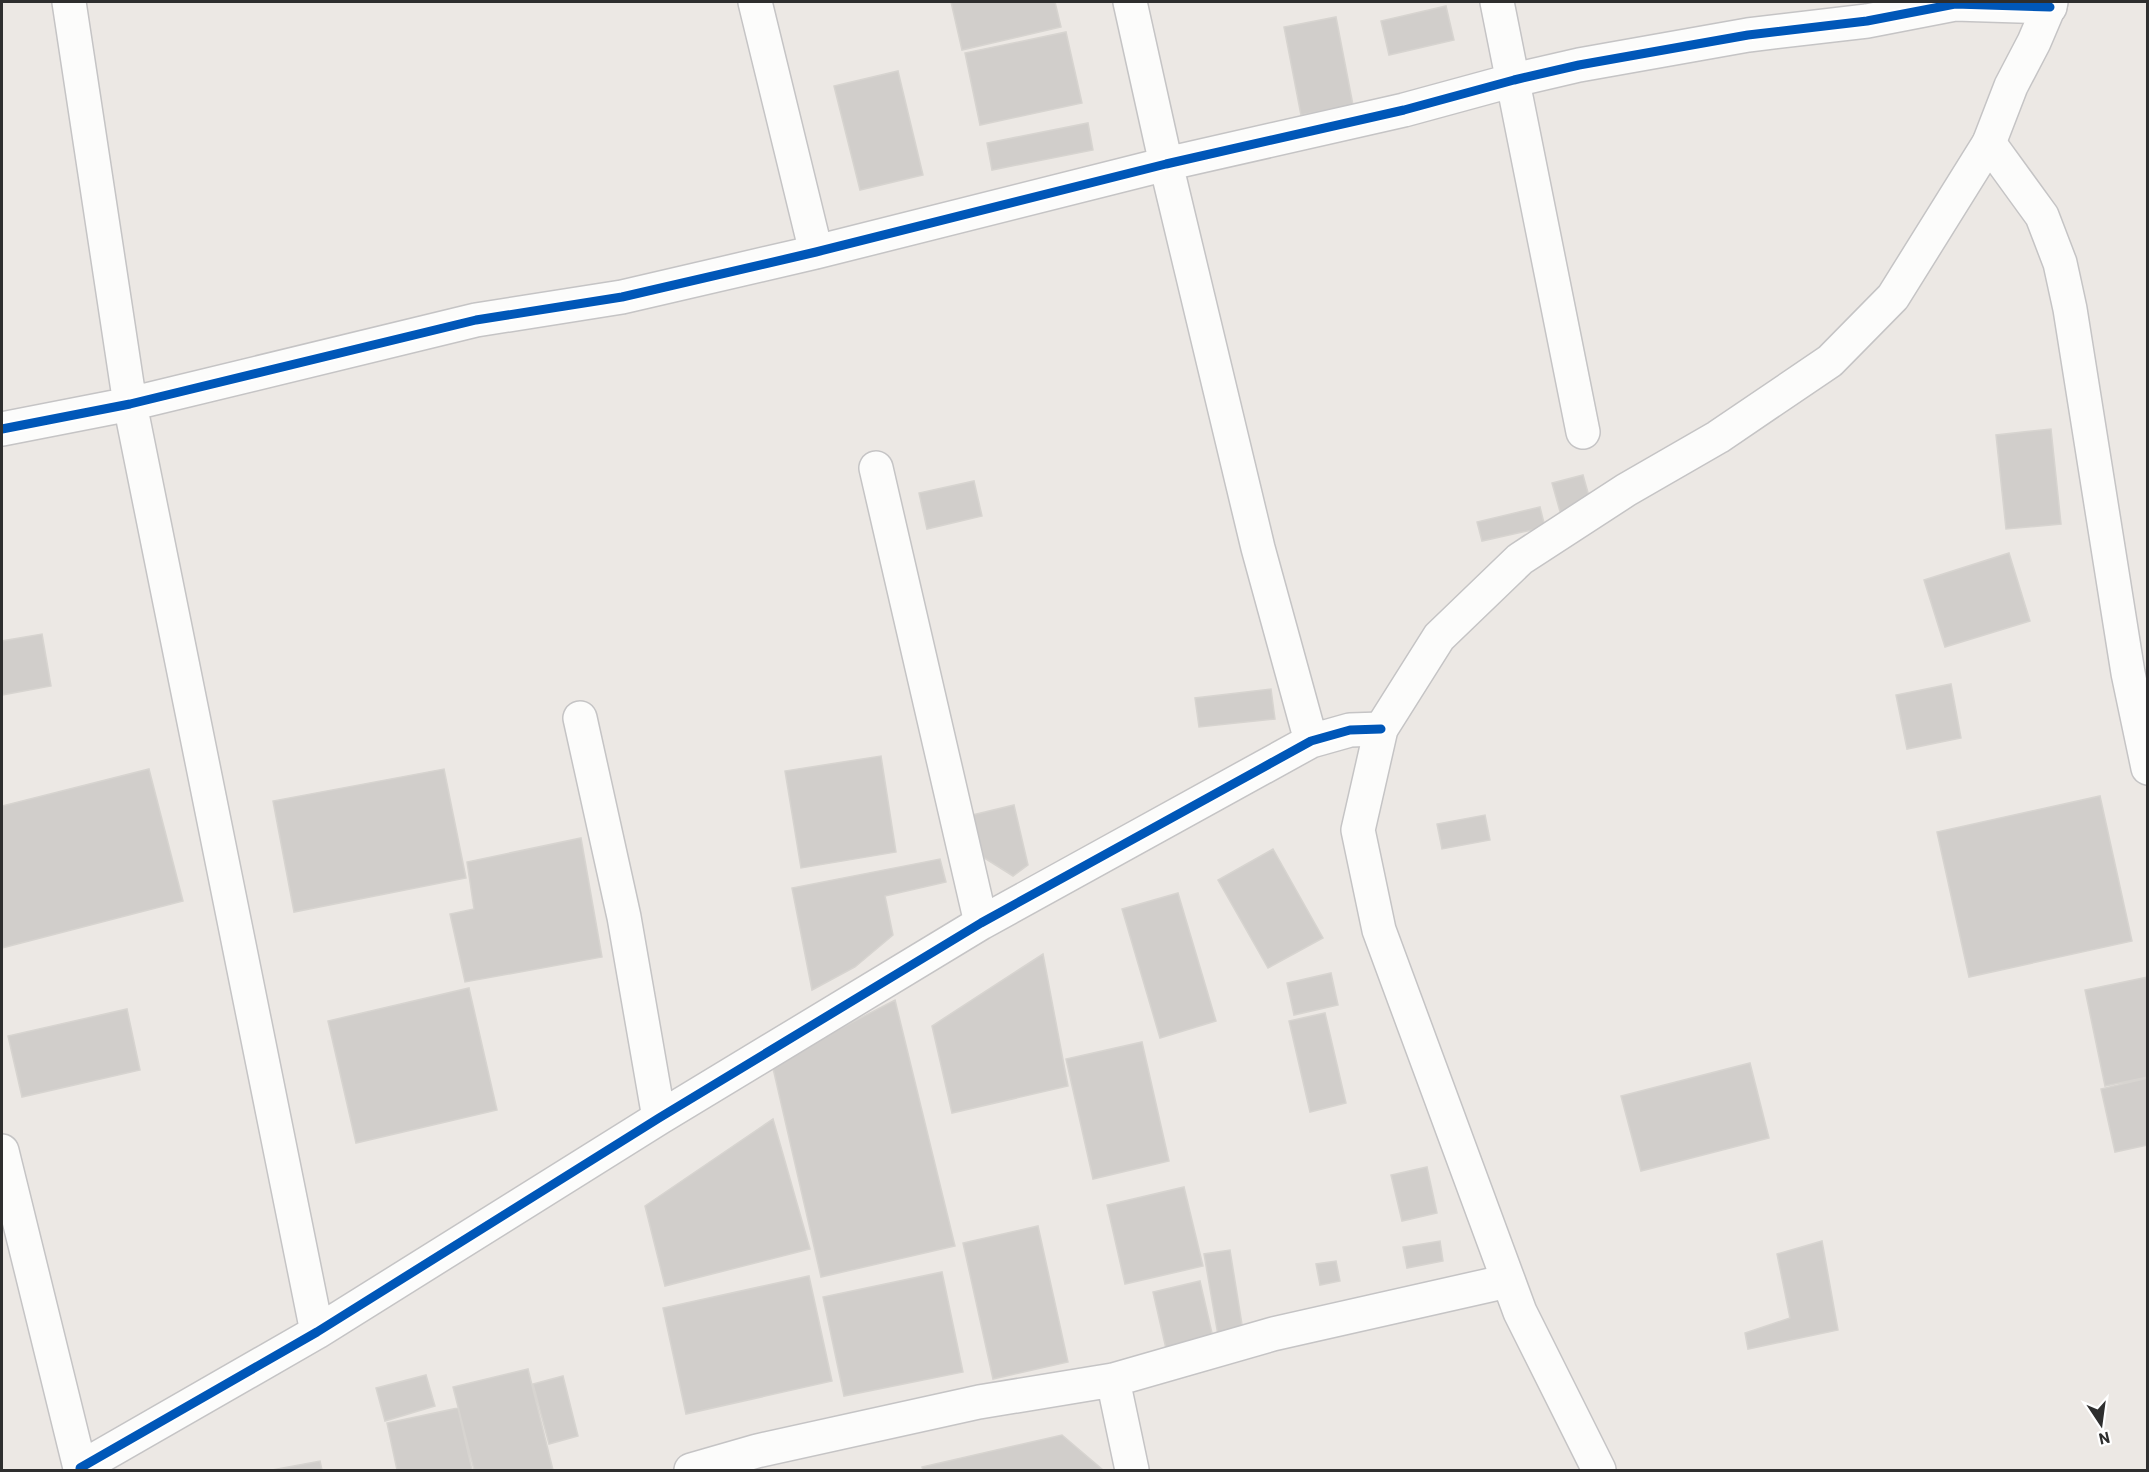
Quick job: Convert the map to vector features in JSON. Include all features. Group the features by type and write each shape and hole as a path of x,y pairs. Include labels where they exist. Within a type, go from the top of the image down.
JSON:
{"street":[{"path":"69,2 130,404 317,1332"},
{"path":"755,2 816,252"},
{"path":"1130,2 1166,164 1258,548 1311,741"},
{"path":"1497,2 1583,432"},
{"path":"2,429 130,404 476,320 622,297 816,252 1166,164 1404,110 1579,65 1748,35 1867,21 1954,3 2050,4 2011,86 1989,143 1893,297 1830,362 1718,437 1626,490 1520,559 1439,637 1381,729 1358,830 1379,930 1520,1312 1599,1470"},
{"path":"1989,143 2042,216 2060,262 2070,309 2128,673 2148,768"},
{"path":"876,468 981,923"},
{"path":"580,717 624,917 659,1118"},
{"path":"2,1151 80,1469 317,1332 659,1118 981,923 1311,741 1350,730 1381,729"},
{"path":"691,1470 759,1461 979,1402 1113,1380 1273,1334 1508,1281"},
{"path":"1113,1380 1132,1470"}],"building":[{"path":"951,2 1055,2 1061,27 962,50"},
{"path":"1446,6 1454,40 1389,55 1381,21"},
{"path":"1336,17 1353,105 1301,115 1284,27"},
{"path":"1066,32 1082,103 980,125 965,53"},
{"path":"898,71 923,175 860,190 834,86"},
{"path":"1088,123 1093,150 992,170 987,143"},
{"path":"2051,429 2061,524 2006,529 1996,435"},
{"path":"1583,475 1592,507 1561,515 1552,483"},
{"path":"974,481 982,516 927,529 919,493"},
{"path":"1540,507 1545,527 1482,541 1477,522"},
{"path":"2009,553 2030,621 1945,647 1924,580"},
{"path":"42,634 51,686 2,695 2,641"},
{"path":"1951,684 1961,738 1907,749 1896,695"},
{"path":"1271,689 1275,719 1199,727 1195,698"},
{"path":"881,756 896,852 801,868 785,771"},
{"path":"149,769 183,901 2,948 2,806"},
{"path":"444,769 466,878 294,912 273,801"},
{"path":"2100,796 2132,941 1969,977 1937,832"},
{"path":"1014,805 1028,865 1013,876 978,854 968,816"},
{"path":"1485,815 1490,840 1442,849 1437,824"},
{"path":"581,838 602,957 465,982 450,914 474,909 467,862"},
{"path":"1273,849 1323,938 1268,968 1218,880"},
{"path":"940,859 946,882 885,896 893,935 855,967 812,990 792,888"},
{"path":"1178,893 1216,1021 1160,1038 1122,909"},
{"path":"1043,954 1068,1086 952,1113 932,1026"},
{"path":"1331,973 1338,1005 1294,1015 1287,983"},
{"path":"2148,977 2148,1077 2105,1086 2085,990"},
{"path":"469,988 497,1110 356,1143 328,1021"},
{"path":"895,1000 955,1246 821,1277 772,1064"},
{"path":"127,1009 140,1070 22,1097 8,1036"},
{"path":"1325,1013 1346,1103 1310,1112 1289,1021"},
{"path":"1142,1042 1169,1161 1093,1179 1066,1059"},
{"path":"1750,1063 1769,1138 1641,1171 1621,1096"},
{"path":"2148,1078 2148,1145 2115,1152 2101,1089"},
{"path":"773,1119 810,1249 665,1286 645,1206"},
{"path":"1427,1167 1437,1213 1402,1221 1391,1175"},
{"path":"1184,1187 1203,1266 1125,1284 1107,1205"},
{"path":"1038,1226 1068,1362 993,1379 963,1243"},
{"path":"1440,1241 1443,1261 1407,1268 1403,1247"},
{"path":"1822,1241 1838,1330 1748,1349 1745,1333 1790,1318 1777,1254"},
{"path":"1230,1250 1244,1337 1219,1341 1204,1254"},
{"path":"1336,1261 1340,1281 1320,1285 1316,1264"},
{"path":"942,1272 963,1372 844,1396 823,1297"},
{"path":"809,1276 832,1381 686,1414 663,1308"},
{"path":"1200,1281 1214,1342 1167,1353 1153,1292"},
{"path":"528,1369 553,1470 474,1470 453,1387"},
{"path":"426,1375 435,1406 385,1421 376,1388"},
{"path":"563,1376 578,1436 549,1444 533,1384"},
{"path":"458,1408 472,1470 397,1470 387,1423"},
{"path":"1062,1435 1103,1470 923,1470 922,1467"},
{"path":"320,1461 322,1470 272,1470"}],"cycle path":[{"path":"2,429 130,404 476,320 622,297 816,252 1166,164 1404,110 1579,65 1748,35 1867,21 1955,4 2050,7"},
{"path":"80,1470 317,1332 659,1118 981,923 1311,741 1350,730 1381,729"}]}
